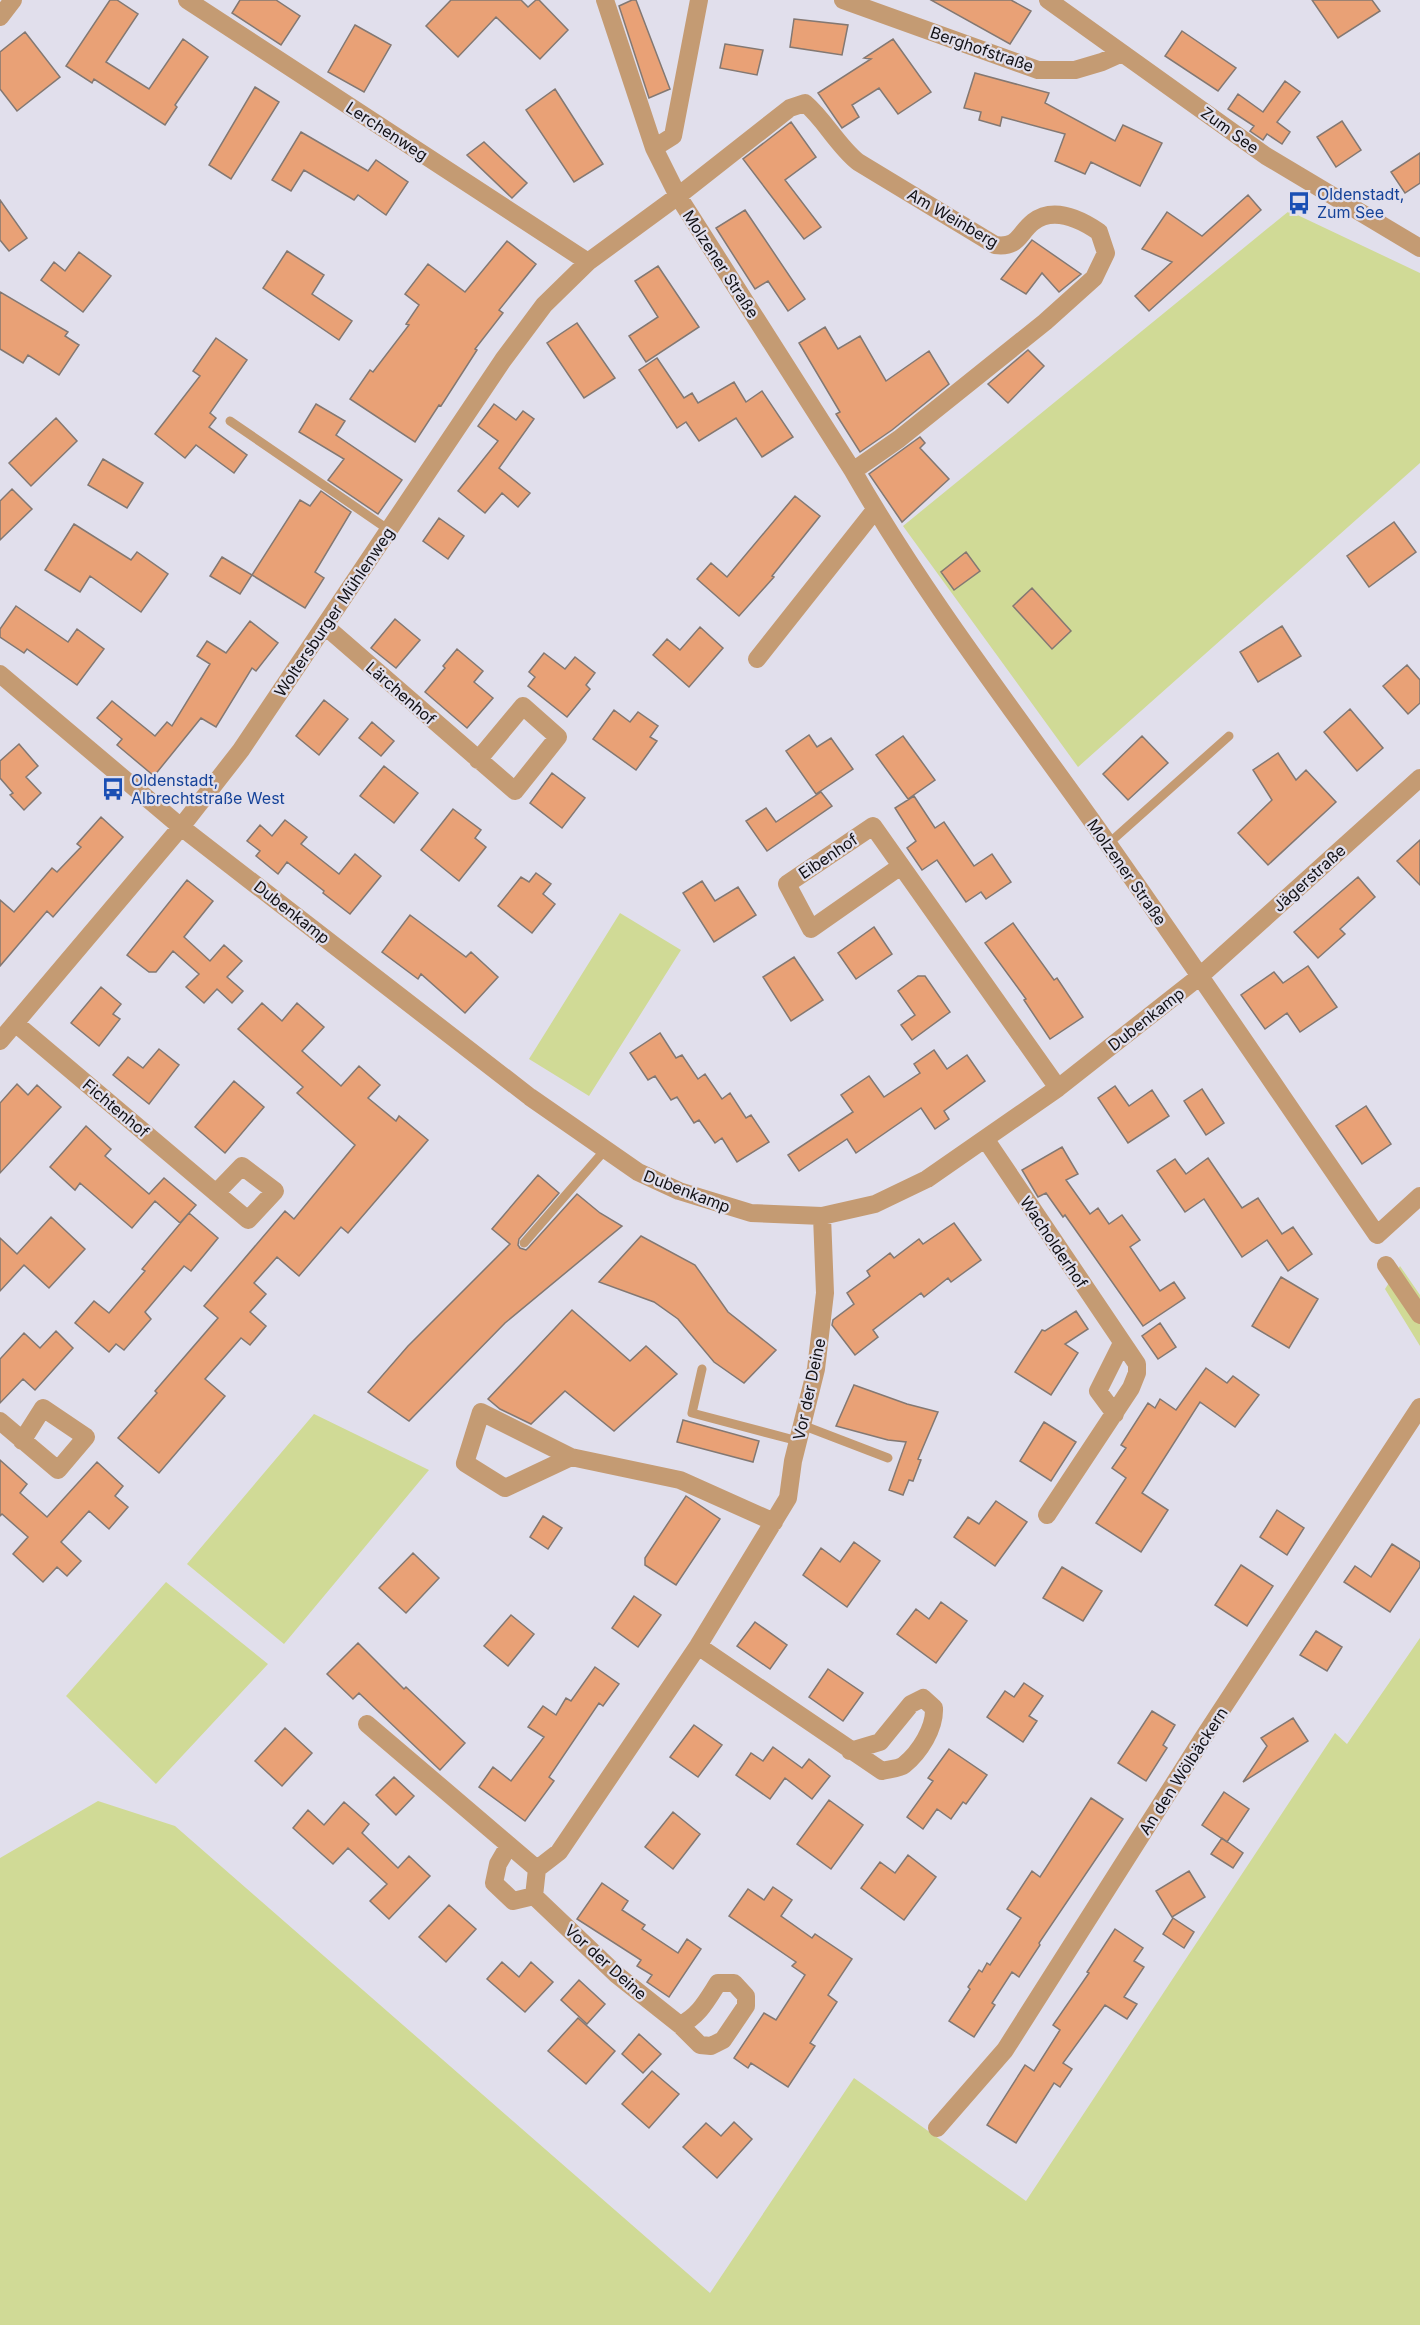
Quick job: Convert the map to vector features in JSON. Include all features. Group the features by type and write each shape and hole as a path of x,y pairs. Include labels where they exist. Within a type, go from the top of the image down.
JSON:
{"street":[{"path":"0,17 13,0"},
{"name":"Lerchenweg","path":"187,0 588,262"},
{"name":"Molzener Straße","path":"605,0 654,148 678,196 853,471 875,510 938,604 1108,844 1377,1235 1420,1196"},
{"path":"654,148 673,136 699,0"},
{"name":"Berghofstraße","path":"843,0 1038,70 1075,70 1122,53"},
{"name":"Zum See","path":"1048,0 1266,156 1419,246"},
{"name":"Am Weinberg","path":"678,196 790,108 805,103 814,110 846,152 858,162 995,245 1007,247 1018,240 1032,223 1053,214 1082,221 1099,232 1106,253 1094,278 1017,344 899,439 853,471"},
{"name":"Woltersburger Mühlenweg","path":"0,1041 181,827 241,750 510,351 544,305 588,262 678,196"},
{"path":"757,659 875,510"},
{"name":"Lärchenhof","path":"324,626 477,760 515,791 558,737 523,706 477,760"},
{"name":"Dubenkamp","path":"0,675 181,827 530,1097 638,1172 679,1191 751,1213 822,1216 875,1204 927,1179 1058,1088 1199,977"},
{"name":"Jägerstraße","path":"1199,977 1420,778"},
{"name":"Eibenhof","path":"901,866 811,929 787,884 873,826 1058,1088"},
{"name":"Fichtenhof","path":"15,1023 216,1193"},
{"name":"Wacholderhof","path":"986,1140 1137,1364 1137,1373 1131,1388 1047,1515"},
{"name":"Vor der Deine","path":"537,1869 559,1852 698,1647 788,1498 800,1433 816,1369 825,1293 822,1216"},
{"path":"1386,1265 1420,1316"},
{"path":"1115,1414 1098,1391 1122,1343"},
{"name":"An den Wölbäckern","path":"937,2128 1005,2050 1203,1738 1420,1407"},
{"path":"571,1457 506,1488 465,1463 481,1412 571,1457 680,1480 774,1522"},
{"path":"0,1421 22,1441"},
{"path":"698,1647 850,1751 882,1771 903,1766 928,1735 935,1719 934,1708 923,1698 911,1704 880,1742 850,1751"},
{"path":"367,1724 509,1845 537,1869 534,1896 513,1901 494,1883 498,1864 509,1845"},
{"name":"Vor der Deine","path":"534,1896 617,1975 680,2025"}],"lane":[{"path":"230,421 389,530"},
{"path":"1108,844 1229,736"},
{"path":"524,1243 605,1150"},
{"path":"702,1369 692,1413 800,1433 888,1458"}],"green space":[{"path":"1289,211 1420,273 1420,463 1078,767 903,526"},
{"path":"620,913 681,950 589,1096 529,1059"},
{"path":"1400,1266 1420,1295 1420,1346 1385,1289"},
{"path":"314,1414 429,1470 284,1644 187,1564"},
{"path":"166,1582 268,1664 156,1784 66,1696"},
{"path":"1420,1638 1420,2325 0,2325 0,1858 98,1801 175,1826 710,2293 854,2078 1026,2201 1335,1733 1347,1744"}],"building":[{"path":"110,0 117,0 138,14 106,62 149,89 183,39 208,57 175,105 177,107 165,125 94,79 92,83 66,66"},
{"path":"240,0 276,0 300,16 281,45 232,13"},
{"path":"451,0 521,0 528,7 539,0 568,30 540,59 496,17 458,57 426,26"},
{"path":"636,0 670,89 649,98 619,6"},
{"path":"931,0 1011,0 1031,11 1010,44"},
{"path":"1312,0 1372,0 1380,11 1338,38"},
{"path":"794,19 848,25 842,55 790,47"},
{"path":"355,25 391,45 364,92 328,72"},
{"path":"1182,31 1236,68 1218,91 1165,56"},
{"path":"25,32 60,77 17,111 0,89 0,52"},
{"path":"893,39 931,92 898,114 879,88 852,105 859,117 842,128 818,93 871,59 864,58"},
{"path":"725,44 763,50 757,75 720,68"},
{"path":"975,73 1049,93 1045,103 1115,141 1123,125 1162,143 1140,186 1091,162 1085,174 1055,161 1065,134 1002,117 1000,126 979,120 981,112 964,108"},
{"path":"1285,81 1300,92 1277,122 1290,132 1282,144 1267,134 1263,140 1250,131 1254,126 1228,109 1238,94 1263,112"},
{"path":"255,87 279,102 231,179 209,165"},
{"path":"555,89 603,164 574,182 526,110"},
{"path":"1342,121 1361,150 1336,167 1317,137"},
{"path":"791,122 816,157 785,180 821,227 804,239 743,159"},
{"path":"301,132 368,171 376,160 408,182 386,215 358,195 354,200 304,170 291,191 272,180"},
{"path":"484,142 527,183 512,198 467,155"},
{"path":"1420,153 1420,183 1405,193 1391,172"},
{"path":"1248,195 1261,210 1149,311 1135,296 1172,262 1142,249 1167,212 1202,236"},
{"path":"0,200 27,238 9,251 0,240"},
{"path":"745,210 805,299 788,311 768,281 755,289 716,228"},
{"path":"1032,240 1081,274 1059,292 1042,273 1026,294 1001,279"},
{"path":"507,241 536,264 499,310 503,313 475,349 477,350 441,406 439,405 415,442 350,399 370,370 373,372 409,325 406,324 419,305 405,294 428,264 465,292"},
{"path":"287,251 324,275 312,294 352,321 339,340 263,288"},
{"path":"79,252 111,276 83,312 41,280 54,262 65,271"},
{"path":"658,266 699,327 646,362 629,336 658,317 635,281"},
{"path":"0,292 68,332 65,336 79,345 59,375 28,355 23,363 0,349"},
{"path":"577,323 615,378 584,398 547,343"},
{"path":"825,327 838,349 860,336 886,381 929,351 949,384 892,430 860,452 836,414 840,412 799,343"},
{"path":"216,338 247,360 210,413 216,418 209,427 247,455 234,473 196,445 185,458 155,434 200,376 193,371"},
{"path":"1028,350 1044,366 1008,403 988,384"},
{"path":"657,358 684,398 692,393 698,403 734,382 746,402 762,391 793,437 762,457 736,418 699,441 686,422 677,428 639,370"},
{"path":"316,404 345,421 336,435 402,480 378,514 328,480 344,459 299,432"},
{"path":"494,404 516,420 523,411 534,419 499,468 530,493 518,507 502,493 485,513 458,491 498,441 478,426"},
{"path":"56,418 77,441 31,486 9,463"},
{"path":"920,437 925,443 920,448 949,479 902,522 869,474"},
{"path":"103,459 143,483 127,508 88,485"},
{"path":"12,489 32,509 0,540 0,501"},
{"path":"321,491 351,512 315,572 324,578 305,608 252,575 300,500 310,506"},
{"path":"795,496 820,516 772,576 774,577 739,616 697,579 711,563 727,577"},
{"path":"439,518 464,536 448,559 423,541"},
{"path":"1394,522 1416,552 1369,587 1347,556"},
{"path":"74,524 131,560 137,552 168,574 141,612 90,576 80,592 45,570"},
{"path":"966,552 980,571 954,590 941,572"},
{"path":"222,557 252,575 240,594 210,576"},
{"path":"1032,588 1071,631 1052,649 1013,606"},
{"path":"16,606 68,642 77,629 104,649 77,685 27,649 24,653 0,637 0,629"},
{"path":"395,619 420,640 396,668 371,648"},
{"path":"250,621 278,643 256,671 252,668 216,727 201,718 154,776 117,745 122,739 97,718 112,701 155,736 167,722 172,726 210,664 197,656 207,641 226,653"},
{"path":"1282,626 1301,656 1258,682 1240,652"},
{"path":"700,627 723,648 689,687 653,655 667,639 680,650"},
{"path":"457,649 483,671 474,682 493,698 467,728 425,692"},
{"path":"544,653 565,669 575,657 595,673 586,685 590,689 567,717 528,686 535,677 529,672"},
{"path":"1407,665 1420,680 1420,703 1408,714 1383,686"},
{"path":"324,700 348,719 319,755 296,736"},
{"path":"1350,709 1383,748 1357,771 1324,732"},
{"path":"614,710 630,722 638,712 658,726 650,737 657,741 636,770 593,739"},
{"path":"372,722 394,741 381,756 359,738"},
{"path":"809,735 817,747 831,738 853,769 816,794 786,751"},
{"path":"903,736 935,780 908,799 876,755"},
{"path":"1142,736 1168,763 1128,800 1103,774"},
{"path":"19,744 38,766 26,777 41,793 24,810 10,795 13,793 0,778 0,761"},
{"path":"1278,753 1296,780 1306,770 1336,802 1268,865 1238,833 1272,800 1253,770"},
{"path":"384,766 418,793 394,823 360,796"},
{"path":"552,773 585,798 562,828 530,803"},
{"path":"821,792 832,806 767,851 746,821 766,808 776,822"},
{"path":"914,796 935,828 944,822 974,866 992,854 1011,882 986,899 981,892 966,902 937,860 922,870 907,848 916,841 895,808"},
{"path":"453,809 481,830 475,838 486,847 459,881 421,850"},
{"path":"101,817 123,837 53,917 47,911 0,966 0,900 14,912 52,868 57,872 81,847 77,844"},
{"path":"285,820 307,837 301,844 339,874 355,854 381,876 350,914 287,862 278,874 256,856 260,851 247,841 260,825 272,836"},
{"path":"1420,840 1420,885 1397,861"},
{"path":"536,873 551,884 543,894 555,904 532,933 498,906 521,877 529,882"},
{"path":"1358,877 1375,897 1340,929 1345,934 1318,958 1294,932"},
{"path":"187,880 213,901 184,937 210,961 224,945 242,961 227,977 243,991 232,1003 217,989 204,1003 186,987 199,974 173,951 156,972 149,972 127,955"},
{"path":"702,881 715,901 738,887 756,915 714,942 683,893"},
{"path":"410,915 466,957 471,952 498,977 465,1013 421,974 418,979 382,952"},
{"path":"1013,923 1054,980 1057,978 1083,1017 1050,1039 1024,1000 1026,999 985,943"},
{"path":"874,927 892,954 856,979 838,953"},
{"path":"794,957 823,1000 791,1021 763,977"},
{"path":"1308,966 1337,1007 1300,1032 1287,1013 1265,1029 1241,995 1274,972 1283,983"},
{"path":"918,976 925,976 950,1012 912,1040 901,1025 915,1015 898,991"},
{"path":"101,987 121,1004 113,1014 120,1019 99,1046 71,1023"},
{"path":"262,1003 282,1021 297,1003 324,1027 302,1051 341,1086 359,1066 380,1085 368,1098 396,1121 399,1116 428,1140 348,1233 341,1227 299,1276 277,1257 254,1283 266,1294 250,1312 266,1326 250,1345 241,1338 205,1379 225,1396 159,1473 118,1438 218,1318 204,1306 285,1211 294,1219 355,1145 297,1093 303,1087 238,1029"},
{"path":"660,1033 676,1058 682,1055 698,1079 705,1074 722,1099 730,1093 746,1118 751,1115 769,1142 737,1162 722,1138 715,1143 699,1120 694,1123 677,1097 671,1100 655,1076 648,1080 630,1053"},
{"path":"159,1049 179,1065 149,1104 113,1075 128,1057 143,1068"},
{"path":"934,1050 947,1069 967,1055 985,1081 944,1111 949,1119 935,1129 921,1108 856,1153 847,1139 799,1171 788,1155 853,1112 841,1095 869,1076 884,1097 920,1073 914,1064"},
{"path":"234,1081 264,1107 225,1153 195,1127"},
{"path":"17,1084 28,1095 37,1085 61,1107 0,1173 0,1103"},
{"path":"1115,1086 1129,1106 1152,1090 1169,1116 1128,1143 1098,1098"},
{"path":"1202,1089 1224,1123 1206,1135 1184,1101"},
{"path":"1366,1106 1391,1144 1362,1164 1336,1126"},
{"path":"86,1126 111,1149 105,1156 149,1194 164,1178 196,1205 180,1223 155,1201 132,1228 80,1183 75,1190 50,1167"},
{"path":"1062,1147 1078,1174 1066,1180 1090,1214 1098,1208 1109,1224 1122,1215 1140,1240 1130,1247 1160,1291 1174,1282 1185,1298 1143,1326 1065,1215 1063,1217 1046,1193 1038,1197 1022,1170"},
{"path":"1208,1158 1242,1208 1258,1198 1282,1234 1293,1227 1312,1254 1288,1271 1267,1240 1242,1257 1204,1199 1185,1212 1157,1171 1175,1159 1186,1174"},
{"path":"538,1175 559,1193 519,1239 520,1248 526,1250 577,1194 600,1213 622,1226 505,1323 409,1421 368,1392 408,1346 510,1244 492,1229"},
{"path":"189,1213 218,1238 191,1271 184,1266 145,1312 151,1319 124,1350 116,1344 109,1352 75,1323 94,1301 109,1313 145,1271 142,1269"},
{"path":"51,1217 85,1249 49,1288 24,1265 0,1291 0,1238 17,1254"},
{"path":"954,1223 981,1260 951,1282 948,1278 924,1297 921,1293 873,1330 878,1337 855,1355 832,1325 833,1320 854,1304 847,1293 870,1276 867,1271 890,1253 894,1258 919,1239 923,1244"},
{"path":"641,1236 695,1265 728,1312 776,1350 744,1383 714,1362 678,1319 654,1302 599,1282"},
{"path":"1281,1277 1318,1299 1289,1348 1252,1326"},
{"path":"572,1310 630,1361 646,1346 677,1374 614,1431 565,1391 531,1424 500,1409 488,1399"},
{"path":"1076,1311 1088,1329 1065,1344 1078,1353 1051,1395 1015,1372 1042,1330 1045,1331"},
{"path":"1160,1323 1176,1347 1158,1359 1142,1336"},
{"path":"56,1331 73,1348 35,1390 23,1379 0,1403 0,1359 24,1333 40,1348"},
{"path":"1206,1368 1227,1383 1233,1376 1259,1395 1235,1427 1200,1402 1142,1493 1168,1510 1141,1552 1096,1523 1126,1478 1112,1468 1126,1448 1121,1445 1148,1403 1155,1408 1160,1399 1176,1410"},
{"path":"854,1385 907,1404 938,1412 918,1459 921,1460 913,1481 909,1480 903,1495 889,1490 906,1442 888,1440 836,1426"},
{"path":"683,1420 759,1441 753,1462 677,1442"},
{"path":"1044,1422 1076,1442 1051,1481 1020,1461"},
{"path":"0,1460 27,1484 20,1493 47,1517 97,1462 123,1486 115,1496 128,1507 109,1529 89,1511 61,1542 81,1561 67,1576 57,1567 43,1582 13,1554 28,1537 2,1514 0,1516"},
{"path":"686,1496 720,1519 676,1585 645,1565 645,1558"},
{"path":"996,1501 1027,1522 995,1566 954,1537 968,1517 979,1524"},
{"path":"1277,1510 1304,1528 1287,1555 1260,1537"},
{"path":"543,1516 562,1528 548,1549 530,1537"},
{"path":"854,1542 880,1561 847,1607 803,1575 821,1548 840,1562"},
{"path":"1392,1544 1420,1562 1420,1567 1390,1612 1344,1582 1355,1566 1371,1577"},
{"path":"413,1553 439,1578 406,1613 379,1588"},
{"path":"1241,1565 1273,1586 1247,1626 1215,1605"},
{"path":"1062,1567 1102,1591 1083,1621 1043,1598"},
{"path":"634,1596 661,1615 638,1647 612,1628"},
{"path":"941,1602 967,1621 936,1663 897,1634 916,1609 929,1619"},
{"path":"511,1615 534,1634 508,1666 484,1646"},
{"path":"755,1622 787,1645 770,1669 737,1646"},
{"path":"1316,1631 1342,1647 1327,1671 1300,1655"},
{"path":"358,1643 404,1689 406,1687 465,1743 440,1770 359,1693 353,1699 327,1674"},
{"path":"595,1667 619,1684 603,1706 599,1703 549,1777 554,1781 525,1821 479,1787 493,1767 511,1781 544,1737 528,1727 543,1706 556,1715 566,1698 571,1701"},
{"path":"828,1669 863,1693 843,1721 809,1697"},
{"path":"1024,1683 1043,1696 1029,1716 1037,1721 1023,1742 987,1717 1005,1691 1014,1697"},
{"path":"1152,1711 1175,1725 1163,1745 1167,1748 1146,1781 1118,1763"},
{"path":"1293,1718 1308,1741 1243,1782 1267,1746 1261,1738"},
{"path":"694,1725 722,1745 698,1777 670,1757"},
{"path":"285,1728 312,1753 282,1786 255,1761"},
{"path":"773,1747 802,1768 809,1759 830,1776 812,1799 785,1778 770,1799 736,1775 751,1753 763,1761"},
{"path":"949,1749 987,1775 966,1804 963,1802 951,1819 937,1809 923,1829 907,1817 933,1781 928,1778"},
{"path":"394,1777 414,1796 396,1815 376,1795"},
{"path":"1224,1792 1249,1809 1227,1842 1202,1825"},
{"path":"1091,1798 1123,1819 1039,1943 1040,1945 1019,1977 1012,1972 992,2003 995,2005 974,2037 949,2021 970,1989 968,1987 979,1970 982,1972 987,1963 990,1965 1021,1918 1007,1909 1032,1871 1040,1877"},
{"path":"829,1800 863,1825 831,1869 797,1844"},
{"path":"344,1802 369,1824 362,1833 398,1868 409,1856 430,1876 389,1919 370,1901 387,1884 348,1848 333,1864 293,1828 308,1810 324,1825"},
{"path":"673,1812 700,1834 673,1869 645,1847"},
{"path":"1222,1838 1243,1853 1233,1868 1211,1854"},
{"path":"908,1855 936,1877 904,1920 861,1888 880,1862 895,1873"},
{"path":"1189,1871 1205,1897 1172,1917 1156,1891"},
{"path":"602,1883 628,1901 622,1910 645,1925 642,1929 678,1953 687,1939 701,1949 669,1997 647,1982 652,1975 637,1966 641,1960 577,1919"},
{"path":"773,1887 792,1900 781,1916 812,1938 815,1934 852,1959 828,1995 837,2002 810,2043 815,2046 788,2087 751,2063 748,2068 734,2058 764,2013 776,2020 805,1975 792,1966 796,1962 729,1916 748,1889 764,1900"},
{"path":"449,1905 476,1929 446,1962 419,1937"},
{"path":"1173,1918 1194,1932 1184,1948 1163,1934"},
{"path":"1115,1929 1143,1948 1134,1961 1144,1967 1124,1997 1137,2004 1127,2019 1105,2005 1063,2063 1072,2069 1060,2087 1054,2083 1016,2143 987,2125 1025,2065 1034,2071 1060,2030 1053,2025 1089,1973 1087,1972"},
{"path":"502,1962 519,1977 531,1962 553,1982 525,2012 487,1979"},
{"path":"579,1980 605,2004 587,2024 561,2000"},
{"path":"578,2018 615,2051 586,2084 548,2051"},
{"path":"639,2034 661,2054 643,2073 622,2054"},
{"path":"652,2071 679,2094 649,2128 622,2104"},
{"path":"734,2122 752,2139 717,2178 683,2147 706,2123 721,2136"}],"place":[{"name":"Oldenstadt, Zum See","path":"1299,203"},
{"name":"Oldenstadt, Albrechtstraße West","path":"113,789"}]}
